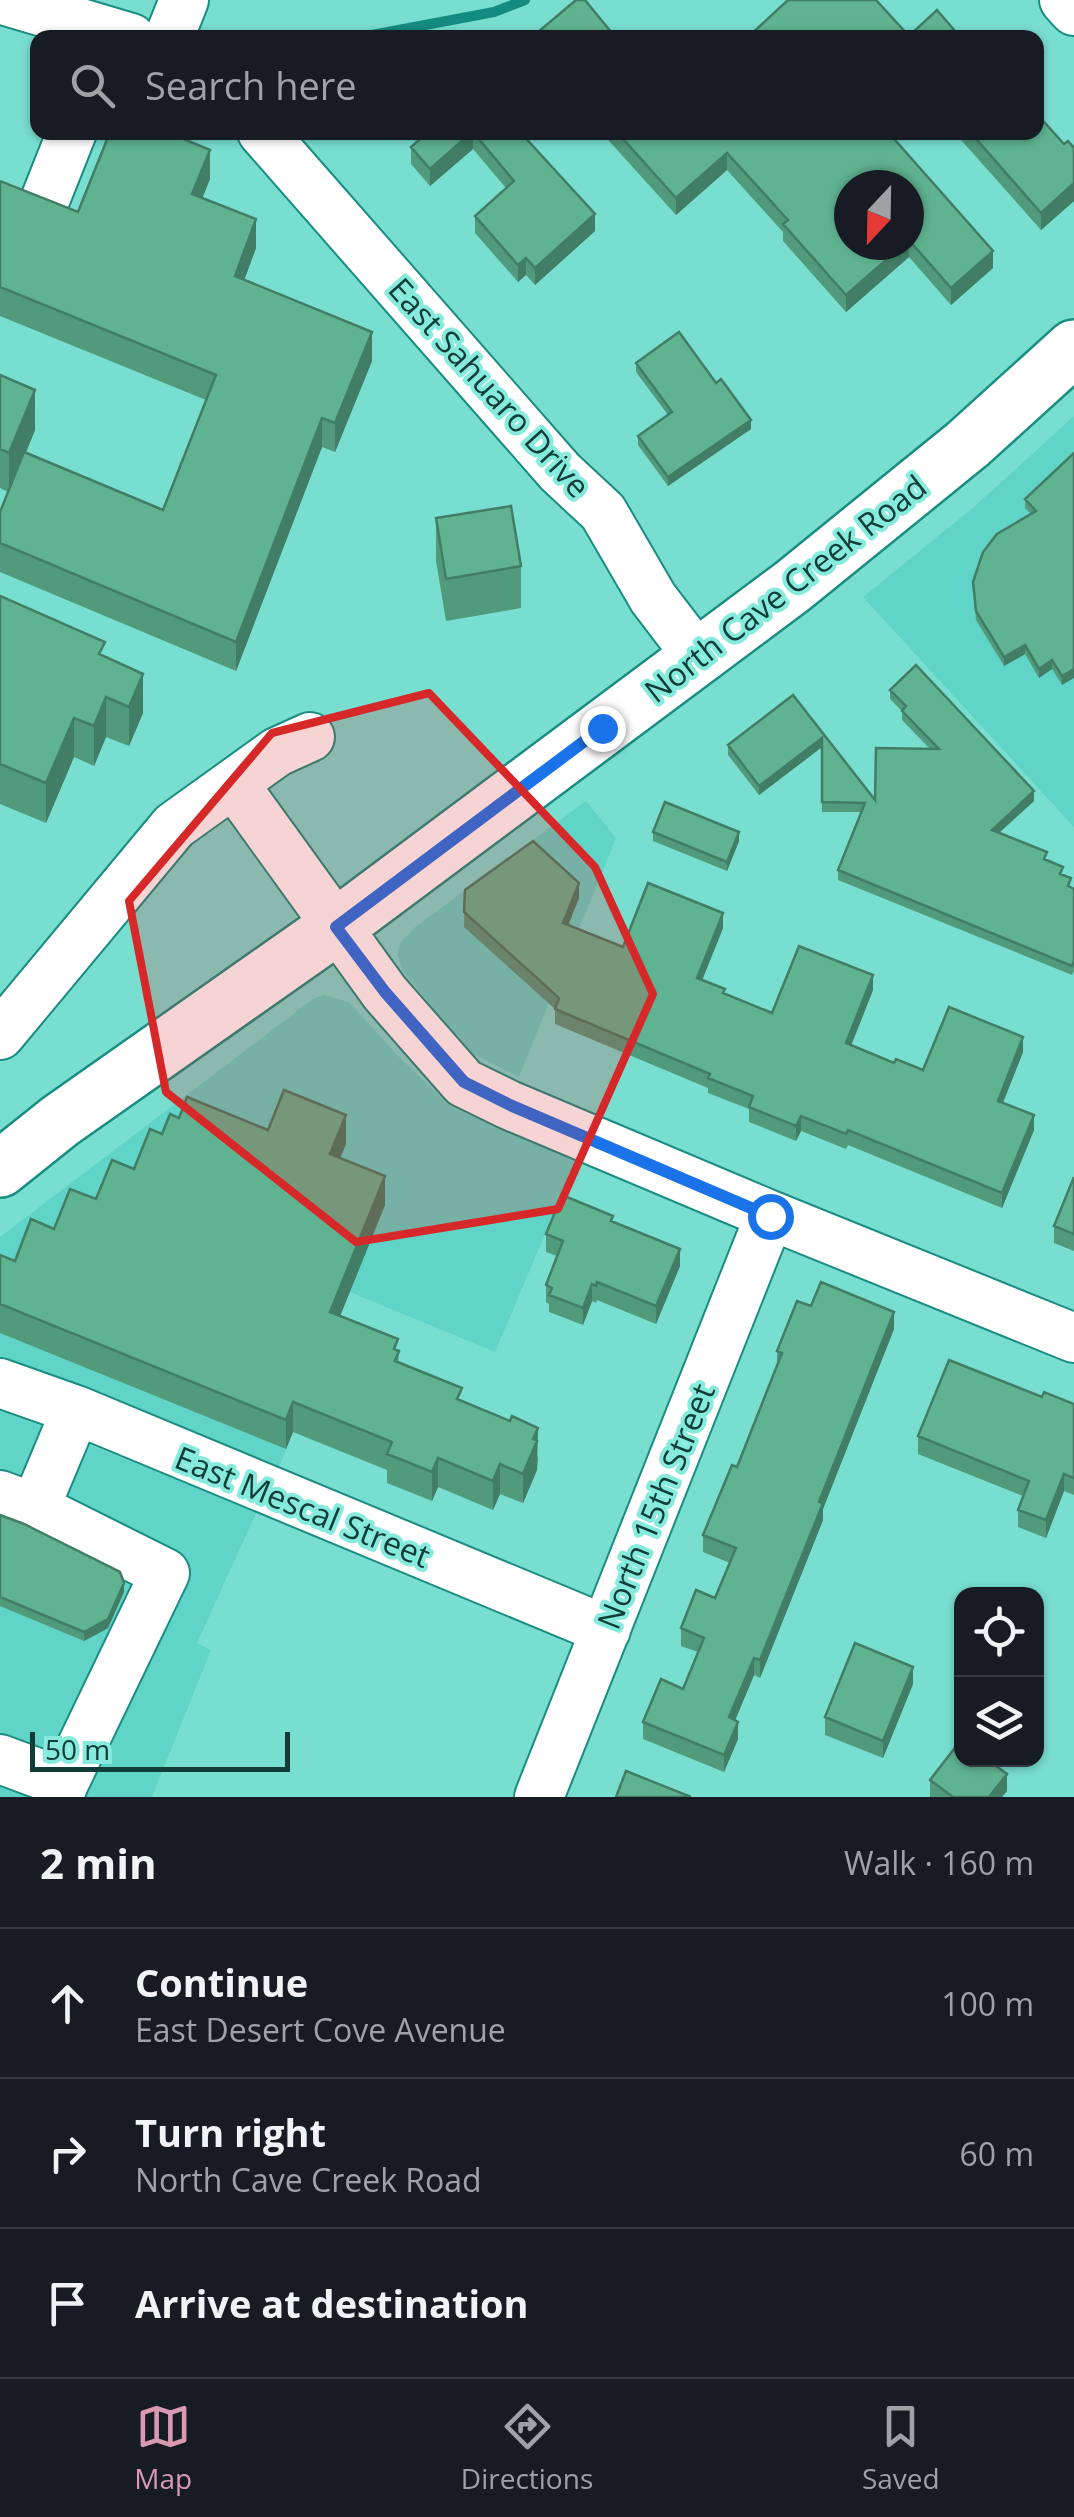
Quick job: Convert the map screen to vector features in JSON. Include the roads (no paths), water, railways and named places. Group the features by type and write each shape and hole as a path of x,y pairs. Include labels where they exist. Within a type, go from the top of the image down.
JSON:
{"main road":[{"name":"North Cave Creek Road","path":"0,1169 60,1121 336,927 698,657 886,513 1074,348"}],"street":[{"path":"3,0 99,30"},
{"path":"172,30 184,0"},
{"path":"1064,0 1074,11"},
{"path":"45,200 69,140"},
{"name":"East Sahuaro Drive","path":"269,140 560,472 603,512 653,598 698,657"},
{"path":"0,1035 174,826 278,752 310,737"},
{"path":"234,784 385,992 464,1082 770,1216 1074,1338"},
{"name":"North 15th Street","path":"539,1797 770,1216"},
{"name":"East Mescal Street","path":"0,1383 76,1410 606,1630"},
{"path":"0,1759 62,1790 165,1572 17,1501 76,1410"}],"waterway":[{"path":"398,30 494,12 525,0"}]}
